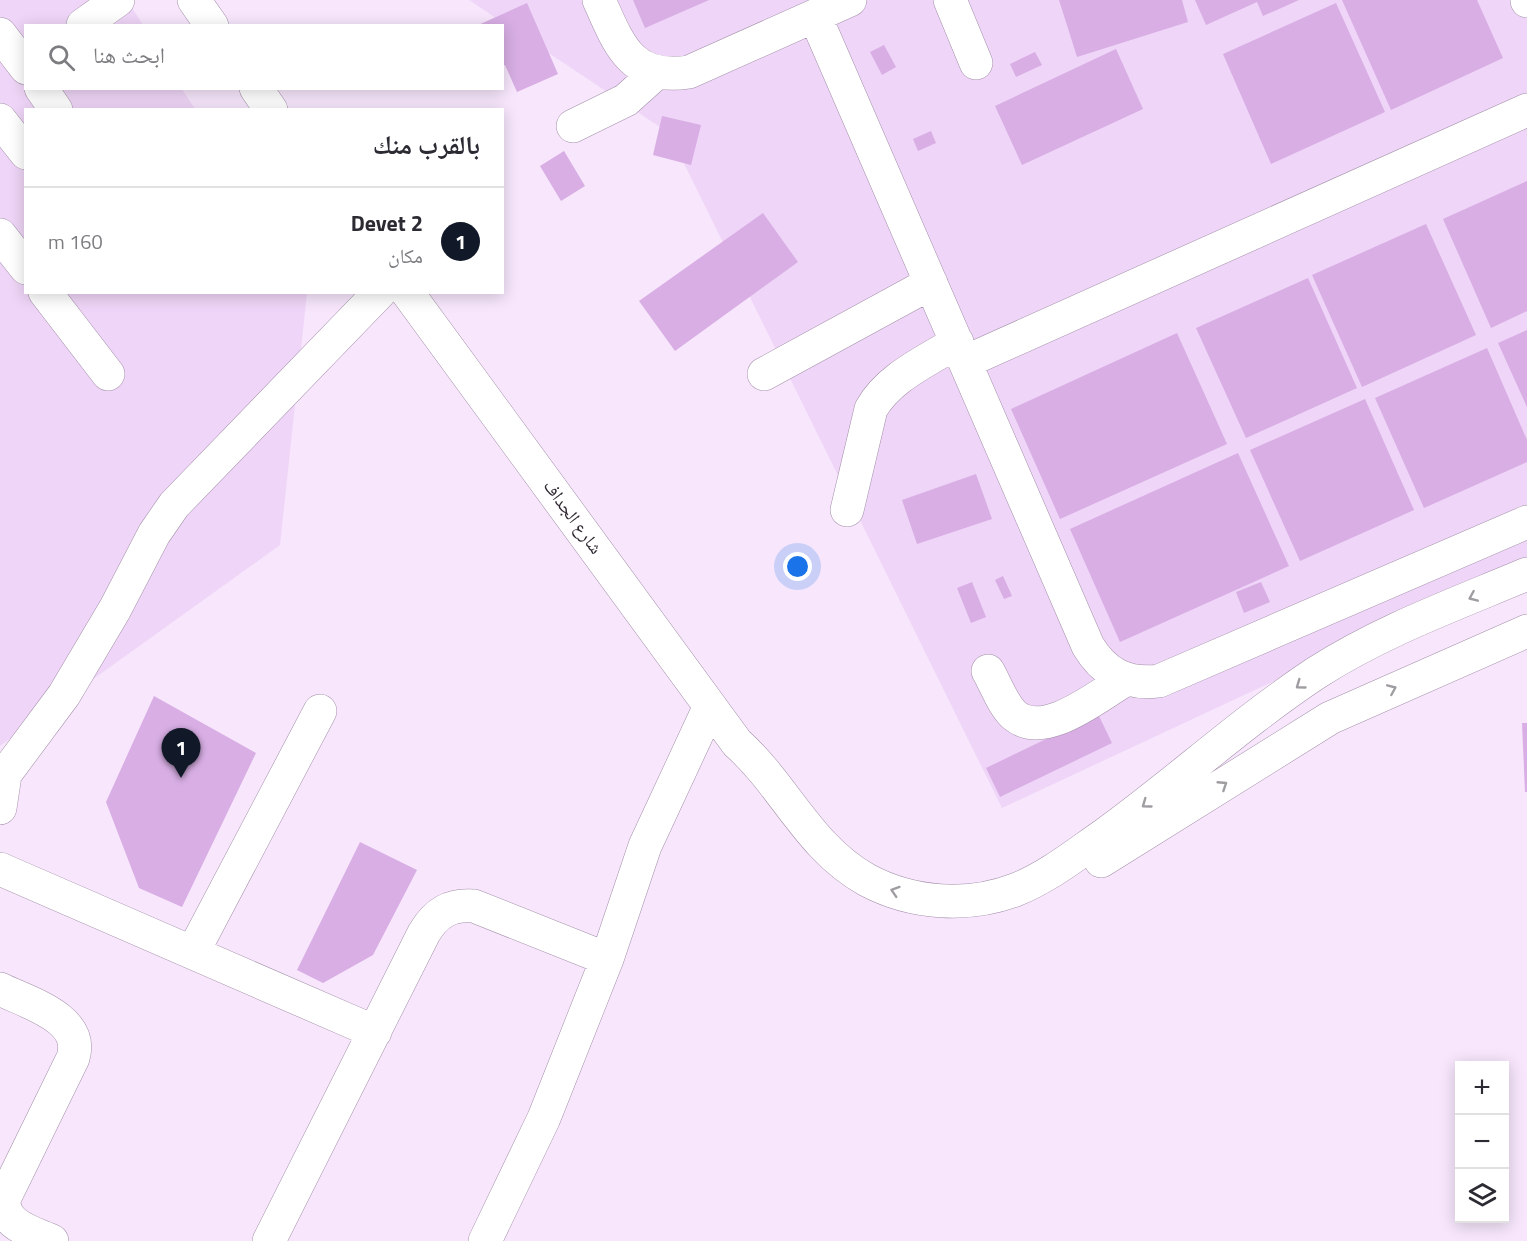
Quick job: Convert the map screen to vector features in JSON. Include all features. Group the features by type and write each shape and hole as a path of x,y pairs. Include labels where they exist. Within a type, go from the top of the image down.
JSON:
{"street":[{"path":"84,24 118,0"},
{"path":"194,0 211,24"},
{"path":"599,0 618,43 628,56 641,66 656,73 673,75 689,72 850,0"},
{"path":"951,0 976,63"},
{"path":"815,16 1088,646 1097,660 1110,672 1125,680 1142,683 1159,681 1527,522"},
{"path":"0,34 24,65"},
{"path":"573,126 626,100 656,73"},
{"path":"42,90 56,108"},
{"path":"257,90 270,108"},
{"path":"847,510 871,409 887,387 961,352 1527,110"},
{"path":"0,120 24,150"},
{"path":"0,236 24,266"},
{"path":"764,374 931,283"},
{"path":"47,294 108,374"},
{"path":"0,808 3,778 80,670 154,534 174,505 378,294"},
{"name":"شارع الجداف","path":"408,294 737,743"},
{"path":"737,743 759,763 827,852 868,881 907,895 940,901 989,898 1036,881 1058,867 1154,798 1293,690 1338,660 1386,635 1527,574"},
{"path":"737,743 752,775 797,841 834,882 857,898 900,915 936,922 964,922 992,917 1034,900 1330,718 1527,631"},
{"path":"988,672 1012,713 1033,724 1054,721 1125,680"},
{"path":"485,1241 544,1118 608,959 645,846 710,706"},
{"path":"193,952 320,711"},
{"path":"0,869 375,1032"},
{"path":"269,1241 424,933 438,914 449,908 474,906 608,959"},
{"path":"0,989 64,1022 75,1039 76,1049 73,1059 4,1199 3,1208 12,1222 52,1241"}],"shaded area":[{"path":"0,0 127,0 142,24 24,24 24,90 183,90 194,108 24,108 24,294 307,294 280,545 0,746"},
{"path":"469,0 1527,0 1527,563 1002,808 669,133"}],"building":[{"path":"633,0 709,0 645,28"},
{"path":"1059,0 1182,0 1188,22 1077,57"},
{"path":"1195,0 1299,0 1263,16 1257,2 1206,25"},
{"path":"1342,0 1477,0 1503,58 1391,110"},
{"path":"527,3 558,74 517,92 504,65 504,24 480,24"},
{"path":"1336,3 1385,112 1271,164 1223,54"},
{"path":"884,45 896,67 882,75 870,52"},
{"path":"1116,49 1143,109 1022,165 995,106"},
{"path":"1035,52 1042,65 1016,77 1010,64"},
{"path":"662,116 701,125 691,165 653,155"},
{"path":"931,131 936,143 918,151 913,139"},
{"path":"564,151 585,186 561,201 540,166"},
{"path":"1527,181 1527,311 1491,328 1443,219"},
{"path":"763,213 798,262 675,351 639,301"},
{"path":"1426,224 1476,335 1362,387 1312,275"},
{"path":"1308,278 1357,388 1246,438 1196,328"},
{"path":"1527,330 1527,407 1498,343"},
{"path":"1177,333 1227,444 1060,519 1011,409"},
{"path":"1487,348 1527,440 1527,462 1424,508 1375,398"},
{"path":"1365,399 1414,510 1300,561 1250,450"},
{"path":"1238,453 1289,566 1120,642 1070,529"},
{"path":"976,474 992,519 917,544 902,500"},
{"path":"1003,576 1012,596 1004,599 995,580"},
{"path":"972,582 986,617 971,623 957,588"},
{"path":"1261,582 1270,602 1244,613 1236,592"},
{"path":"154,696 256,753 182,907 139,888 106,802"},
{"path":"1098,714 1112,743 1000,797 986,768"},
{"path":"1522,723 1527,723 1527,792 1525,792"},
{"path":"360,842 417,870 373,955 323,983 297,970"}],"place":[{"name":"Devet 2","path":"181,778"}]}
